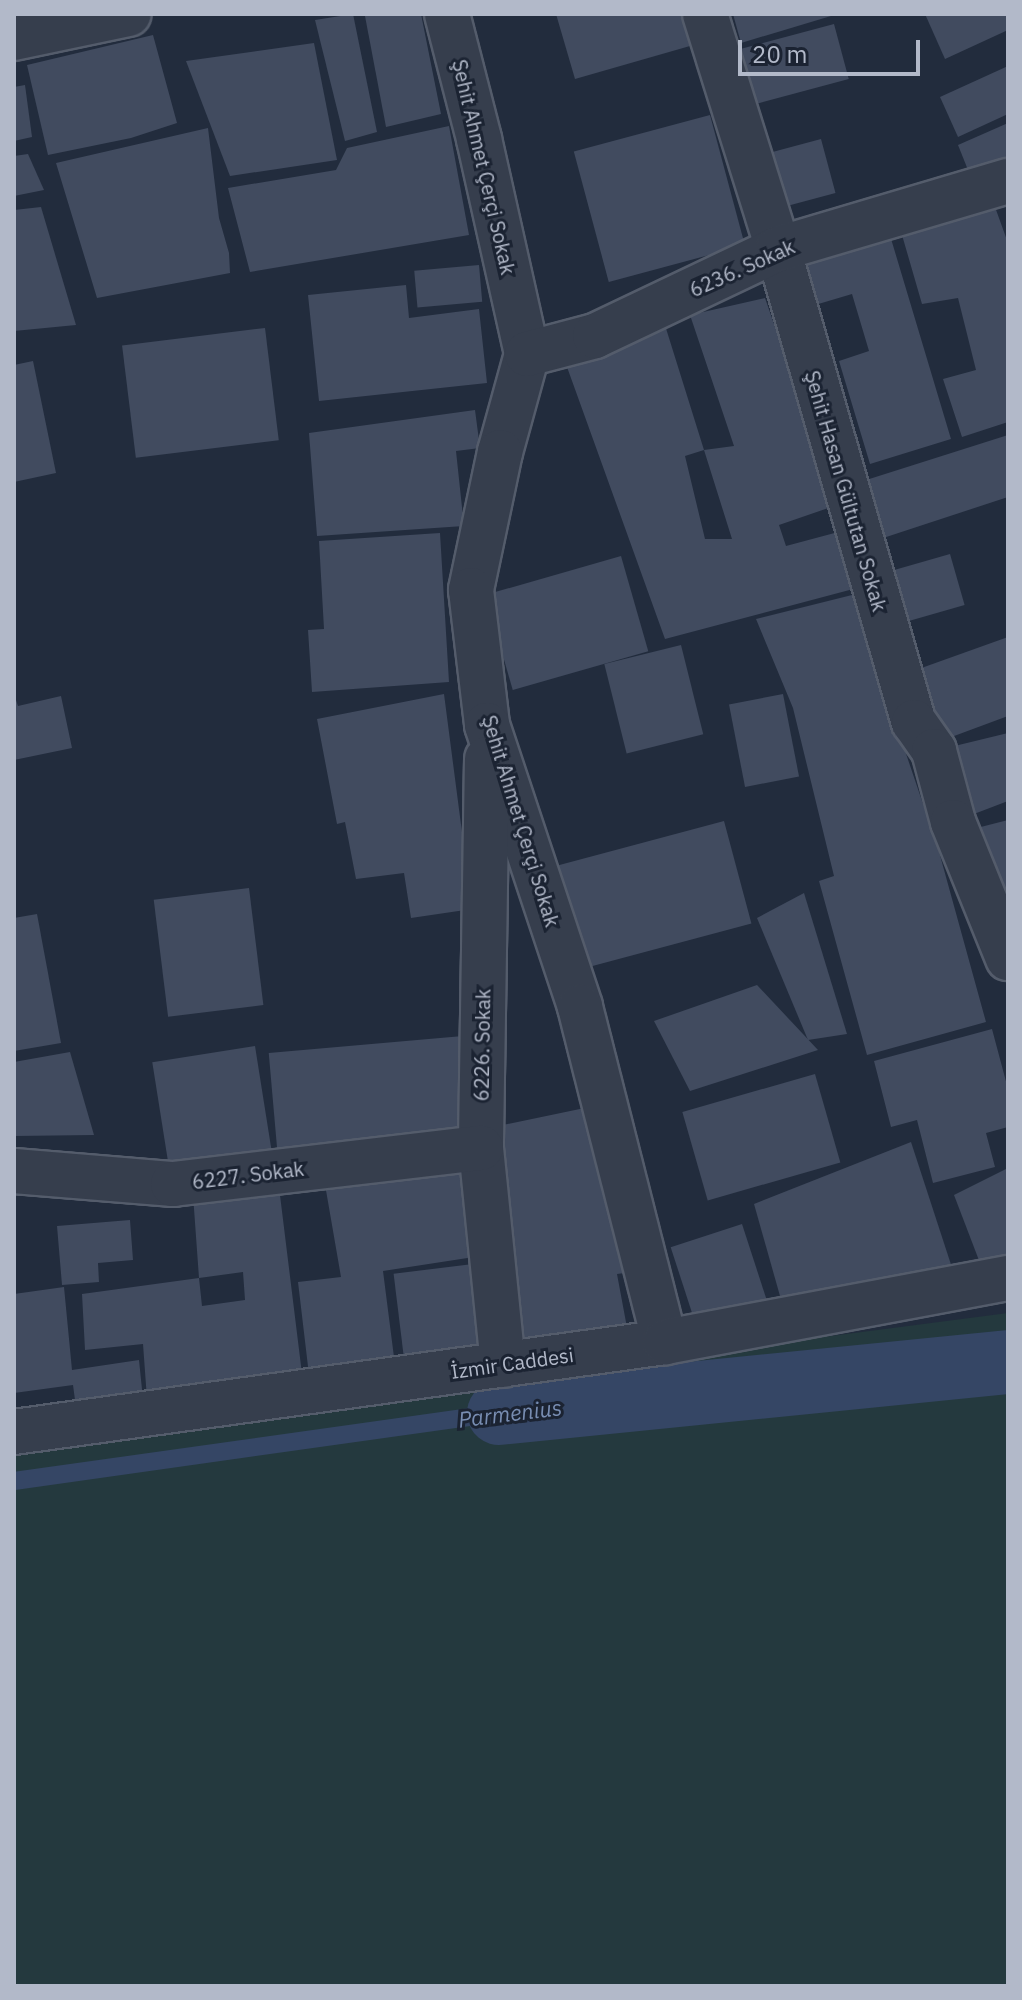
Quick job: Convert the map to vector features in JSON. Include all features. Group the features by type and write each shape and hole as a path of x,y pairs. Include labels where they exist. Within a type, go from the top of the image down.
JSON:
{"street":[{"path":"14,38 129,14"},
{"name":"Şehit Ahmet Çerçi Sokak","path":"447,14 479,139 527,354 500,452 471,590 487,725 580,1007 665,1342"},
{"name":"Şehit Hasan Gültutan Sokak","path":"705,14 778,249 914,722 934,751 953,822 1008,958"},
{"name":"6236. Sokak","path":"527,354 595,336 778,249 1008,181"},
{"name":"6226. Sokak","path":"487,725 481,1148 503,1365"},
{"name":"6227. Sokak","path":"14,1171 173,1184 481,1148"},
{"name":"İzmir Caddesi","path":"14,1432 665,1342 1008,1278"}],"green space":[{"path":"1008,1313 1008,1986 14,1986 14,1442"}],"building":[{"path":"353,14 377,132 345,141 315,20"},
{"path":"421,14 441,114 386,127 365,16"},
{"path":"556,14 681,14 690,46 575,79"},
{"path":"733,14 830,14 831,16 741,43"},
{"path":"925,14 1008,14 1008,30 945,59"},
{"path":"834,24 849,79 753,105 738,50"},
{"path":"153,35 177,123 131,138 48,155 27,65"},
{"path":"314,43 337,160 230,176 186,61"},
{"path":"1008,66 1008,114 958,137 940,97"},
{"path":"25,85 32,137 14,141 14,87"},
{"path":"710,115 745,245 609,282 574,151"},
{"path":"1008,123 1008,173 970,175 958,145"},
{"path":"449,126 469,235 250,272 228,188 336,170 347,148"},
{"path":"208,128 219,218 229,253 230,273 97,298 56,163"},
{"path":"821,139 835,193 781,208 767,153"},
{"path":"28,154 44,190 14,196 14,156"},
{"path":"41,207 76,325 14,331 14,210"},
{"path":"995,207 1008,243 1008,422 962,437 943,379 976,370 958,298 922,304 902,235"},
{"path":"889,232 951,439 870,464 839,361 869,351 852,294 815,305 800,258"},
{"path":"479,265 482,302 417,308 414,271"},
{"path":"406,285 409,318 479,309 487,383 319,401 308,295"},
{"path":"765,298 837,505 779,525 786,546 842,531 857,588 665,639 567,367 664,322 704,450 734,446 690,315","holes":["704,450 732,539 705,539 685,456"]},
{"path":"265,328 279,440 136,458 122,346"},
{"path":"33,361 56,473 14,482 14,365"},
{"path":"475,410 480,448 456,451 464,526 317,536 309,433"},
{"path":"1008,435 1008,497 871,542 863,481"},
{"path":"440,533 449,682 312,692 308,630 324,629 319,541"},
{"path":"950,554 965,605 909,621 894,570"},
{"path":"621,556 648,651 513,690 485,595"},
{"path":"856,594 881,680 938,848 986,1022 867,1055 819,881 834,876 793,708 756,619"},
{"path":"1008,637 1008,716 946,739 913,671"},
{"path":"681,645 703,734 627,753 604,664"},
{"path":"14,694 18,706 61,696 72,748 14,760"},
{"path":"444,694 472,909 411,918 404,873 356,879 345,822 337,824 317,719"},
{"path":"783,694 799,776 745,787 729,704"},
{"path":"1008,733 1008,801 953,822 934,751"},
{"path":"1008,820 1008,900 969,830"},
{"path":"724,821 751,923 578,970 550,868"},
{"path":"249,888 263,1005 168,1017 154,900"},
{"path":"804,893 847,1034 808,1040 757,918"},
{"path":"37,914 61,1043 14,1051 14,918"},
{"path":"757,985 818,1050 690,1091 654,1021"},
{"path":"992,1029 1008,1089 1008,1127 986,1133 995,1167 933,1183 917,1120 891,1127 874,1061"},
{"path":"463,1036 472,1143 278,1160 269,1053"},
{"path":"255,1046 273,1160 170,1176 152,1062"},
{"path":"70,1052 94,1135 14,1136 14,1062"},
{"path":"815,1074 840,1162 708,1200 682,1112"},
{"path":"599,1105 647,1270 617,1274 628,1333 521,1350 498,1126"},
{"path":"911,1142 958,1286 780,1296 754,1204"},
{"path":"463,1157 474,1257 383,1271 395,1365 309,1375 298,1282 341,1277 323,1173"},
{"path":"1008,1168 1008,1255 980,1263 954,1195"},
{"path":"279,1187 303,1382 147,1399 143,1344 85,1350 82,1294 199,1278 193,1195","holes":["243,1272 245,1300 202,1306 199,1278"]},
{"path":"130,1220 133,1260 98,1263 99,1282 62,1285 57,1226"},
{"path":"742,1224 767,1300 695,1323 671,1247"},
{"path":"473,1264 484,1354 405,1364 394,1274"},
{"path":"64,1287 72,1370 139,1360 144,1409 77,1415 73,1385 14,1393 14,1294"}],"waterway":[{"name":"Parmenius","path":"499,1413 1008,1362"},
{"name":"Parmenius","path":"14,1481 499,1413"}]}
